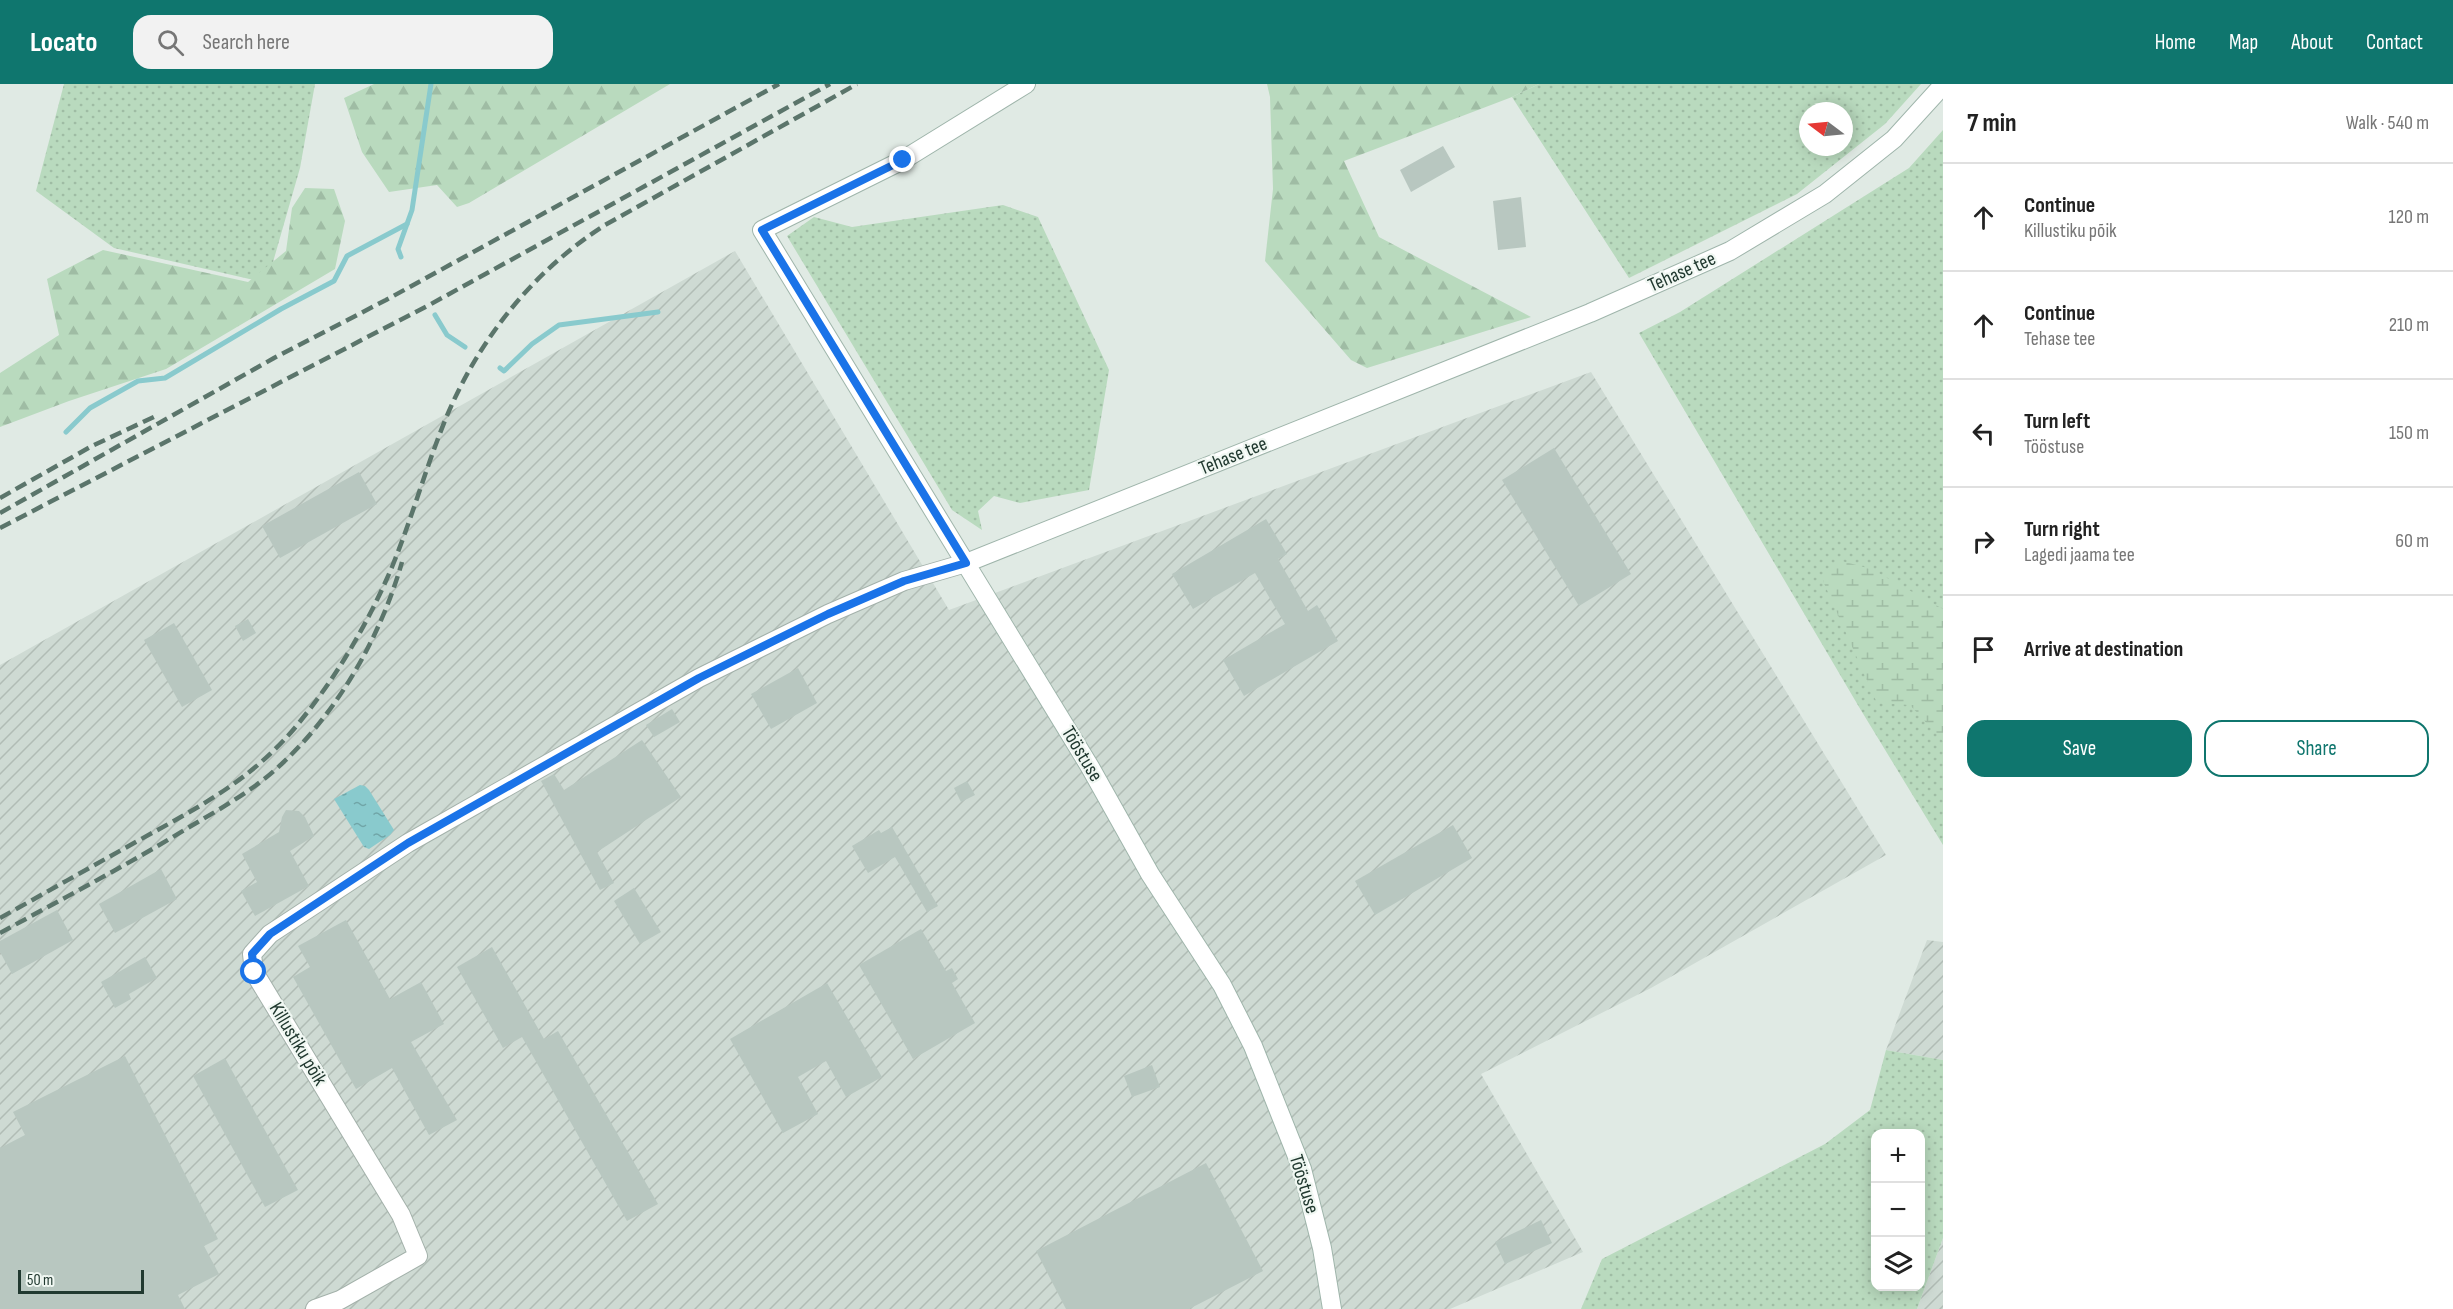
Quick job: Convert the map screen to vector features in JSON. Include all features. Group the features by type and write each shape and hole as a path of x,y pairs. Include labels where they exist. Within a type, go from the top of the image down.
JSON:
{"street":[{"name":"Tööstuse","path":"1026,84 903,160 762,230 1090,767 1150,874 1222,985 1253,1046 1302,1169 1322,1248 1332,1309"},
{"name":"Tehase tee","path":"498,794 699,678 828,614 904,581 966,563 1590,314 1730,251 1825,194 1894,139 1943,85"},
{"name":"Killustiku põik","path":"315,1309 340,1300 418,1257 401,1215 254,972 252,954 270,934 408,843 498,794"}],"shaded area":[{"path":"735,251 949,610 1591,372 1886,855 1651,988 1481,1074 1583,1252 1450,1309 0,1309 0,665"},
{"path":"1927,940 1943,942 1943,1060 1886,1050"},
{"path":"1943,1238 1943,1309 1917,1309"}],"green space":[{"path":"64,84 315,84 300,168 267,283 114,248 36,191"},
{"path":"374,84 670,84 469,203 457,207 437,185 389,192 362,152 344,98"},
{"path":"1267,84 1539,84 1512,97 1344,161 1379,237 1531,317 1367,368 1351,360 1265,261 1273,189 1270,97"},
{"path":"1539,84 1921,84 1885,124 1853,149 1853,102 1799,102 1799,156 1845,156 1797,194 1629,278 1512,97"},
{"path":"1943,130 1943,845 1639,333 1680,312 1909,168"},
{"path":"305,188 334,189 345,221 335,269 166,369 0,427 0,373 59,335 47,279 103,250 248,282 286,251 292,208"},
{"path":"1003,205 1038,217 1109,370 1089,490 1020,503 994,496 978,511 982,530 952,510 787,236 814,217 852,227"},
{"path":"1838,560 1871,569 1943,609 1943,741 1910,705 1877,703 1823,581"},
{"path":"1886,1050 1943,1060 1943,1238 1925,1287 1925,1129 1871,1129 1871,1291 1924,1291 1917,1309 1581,1309 1602,1259 1825,1144 1870,1110"}],"water":[{"path":"360,785 369,790 394,830 369,849 364,847 334,799"}],"building":[{"path":"1443,146 1455,167 1411,192 1400,170"},
{"path":"1521,197 1526,247 1498,250 1493,201"},
{"path":"1554,448 1631,574 1579,606 1502,480"},
{"path":"359,472 377,504 280,558 262,526"},
{"path":"1266,519 1287,554 1278,559 1308,611 1317,605 1338,641 1244,696 1223,660 1285,624 1255,573 1193,609 1172,574"},
{"path":"248,619 256,633 243,641 235,626"},
{"path":"174,623 212,690 182,707 144,640"},
{"path":"798,668 817,703 771,729 751,694"},
{"path":"672,709 680,722 654,737 646,725"},
{"path":"642,740 681,797 597,852 614,883 600,890 541,781 554,774 564,790"},
{"path":"967,781 975,795 961,802 954,788"},
{"path":"286,810 299,811 305,817 314,836 290,851 309,886 255,916 241,891 257,882 242,854 279,832"},
{"path":"1453,825 1472,858 1375,915 1355,881"},
{"path":"892,827 938,906 927,912 895,857 868,873 852,846 879,830 881,833"},
{"path":"161,869 177,899 115,933 99,904"},
{"path":"634,888 661,932 640,944 614,901"},
{"path":"57,910 73,940 12,974 0,952 0,941"},
{"path":"346,920 390,999 421,982 444,1024 411,1042 457,1120 429,1135 392,1068 356,1089 293,977 310,967 298,946"},
{"path":"921,929 946,971 952,968 958,979 952,983 975,1023 913,1059 859,965"},
{"path":"492,947 544,1039 558,1031 658,1204 627,1221 522,1037 503,1048 457,967"},
{"path":"145,957 157,978 129,994 131,999 115,1008 101,982"},
{"path":"827,983 882,1077 846,1097 826,1061 798,1077 818,1114 783,1133 730,1039"},
{"path":"125,1056 218,1239 204,1246 219,1274 178,1295 185,1309 0,1309 0,1148 25,1135 13,1112"},
{"path":"225,1058 298,1190 265,1207 193,1076"},
{"path":"1152,1065 1160,1087 1132,1097 1124,1076"},
{"path":"1206,1163 1263,1271 1189,1309 1066,1309 1036,1251"},
{"path":"1541,1220 1552,1243 1505,1264 1495,1242"}],"waterway":[{"path":"401,257 398,249 412,210 431,84"},
{"path":"66,432 90,408 138,381 165,378 281,309 334,281 347,256 407,224"},
{"path":"500,368 504,371 532,344 559,325 658,312"},
{"path":"435,315 447,335 465,347"}],"railway":[{"path":"0,513 274,358 386,300 779,84"},
{"path":"0,528 431,304 830,84"},
{"path":"0,918 225,790 265,759 302,719 341,665 383,587 439,436 459,389 492,334 511,309 554,263 605,225 857,84"},
{"path":"0,498 92,446 158,415"},
{"path":"0,933 168,840 234,800 275,770 317,726 353,675 381,620 402,562"}],"route":[{"path":"254,972 252,954 270,934 408,843 699,678 828,614 904,581 966,563 762,230 903,160"}]}
